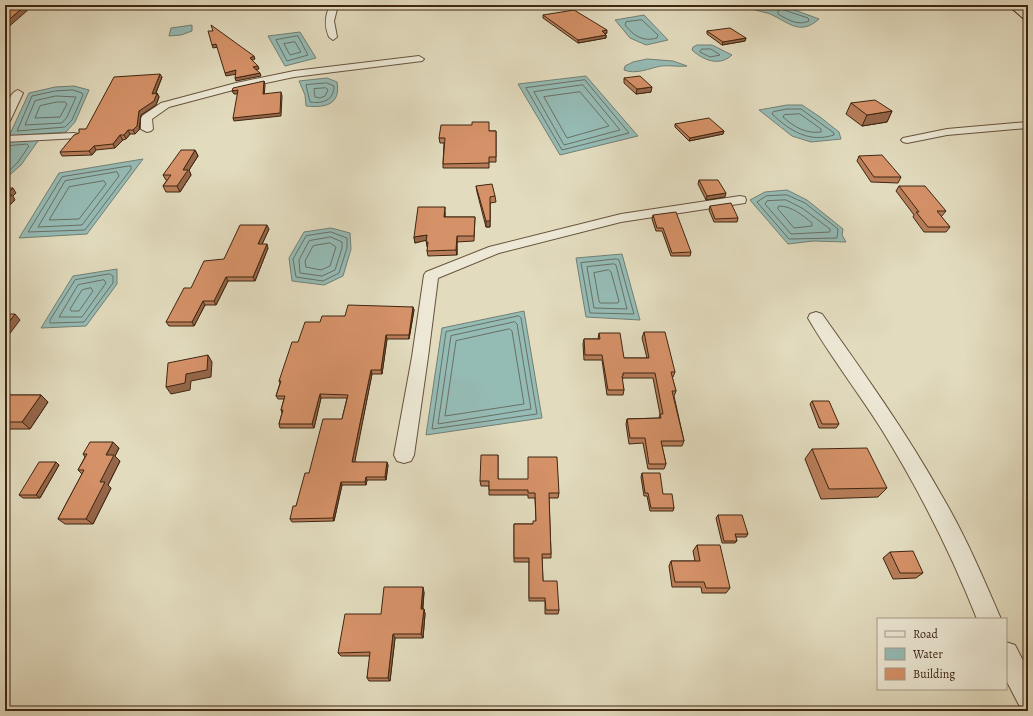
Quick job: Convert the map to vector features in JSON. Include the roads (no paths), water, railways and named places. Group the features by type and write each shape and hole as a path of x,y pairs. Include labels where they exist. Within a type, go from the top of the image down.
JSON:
{"highway":[{"path":"1013,5 1028,17"}],"street":[{"path":"333,37 330,31 330,23 331,12 334,5"},
{"path":"147,129 146,118 165,105 201,95 294,74 419,59"},
{"path":"5,121 18,93"},
{"path":"907,140 947,132 1028,125"},
{"path":"5,139 74,136"},
{"path":"404,455 420,357 431,275 494,250 613,220 740,200"},
{"path":"816,318 886,420 927,487 969,569 989,618"},
{"path":"1007,656 1028,696"}],"water":[{"path":"736,5 784,6 819,19 805,27 798,27 767,13"},
{"path":"644,15 668,40 646,45 630,38 615,20"},
{"path":"192,25 192,31 181,35 169,36 171,28"},
{"path":"300,32 316,58 285,66 268,36"},
{"path":"697,45 712,45 732,55 722,61 711,61 701,57 692,50 693,47"},
{"path":"647,59 673,61 687,66 661,66 633,72 624,70 625,66 633,62"},
{"path":"586,76 638,136 560,155 518,84"},
{"path":"327,78 337,82 337,96 334,100 325,105 306,106 305,95 299,81"},
{"path":"74,86 89,90 75,122 66,132 9,136 29,93 55,87"},
{"path":"787,105 802,105 839,132 841,139 811,142 792,136 759,110"},
{"path":"38,141 21,165 5,179 5,142"},
{"path":"143,159 87,234 19,238 59,173"},
{"path":"787,190 807,200 843,229 842,235 846,242 813,241 788,244 750,200 765,192"},
{"path":"331,228 350,233 351,249 343,276 324,285 292,281 289,258 304,232"},
{"path":"622,254 640,320 586,317 576,258"},
{"path":"117,269 117,284 86,326 41,328 73,276"},
{"path":"524,311 542,418 426,435 442,328"}]}
